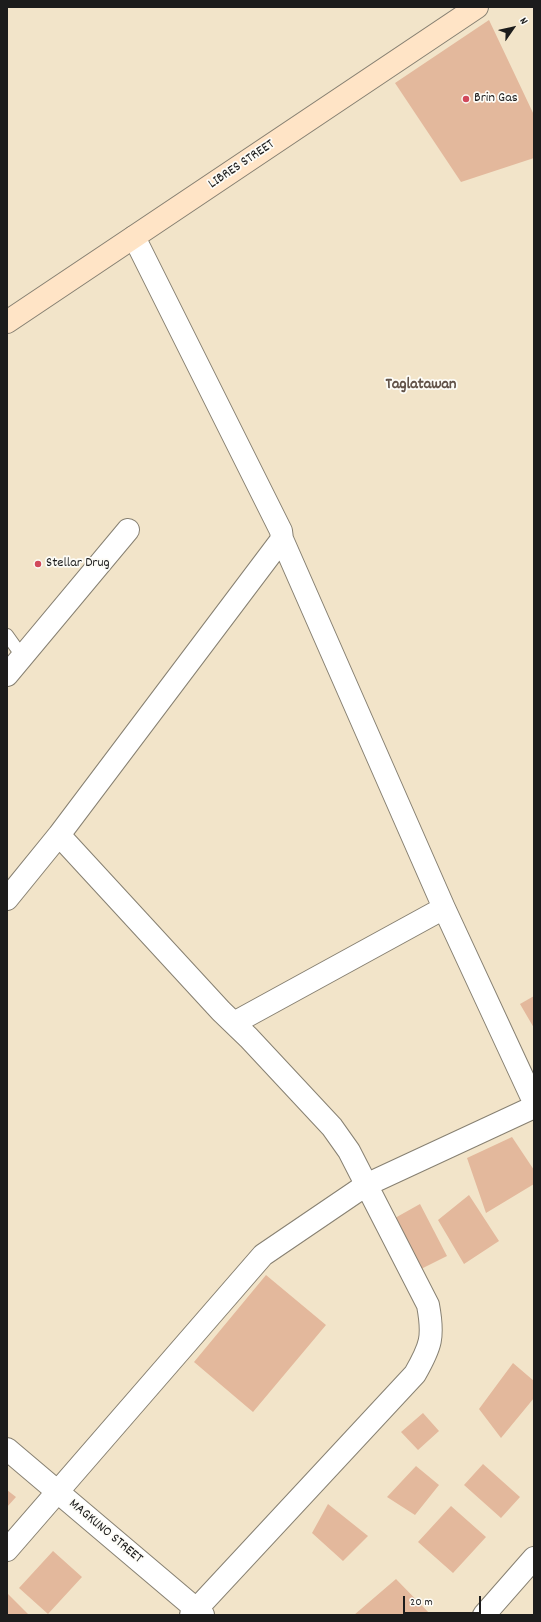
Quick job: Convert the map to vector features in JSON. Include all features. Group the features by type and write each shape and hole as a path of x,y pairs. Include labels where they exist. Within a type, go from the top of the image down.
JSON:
{"main road":[{"name":"LIBRES STREET","path":"7,322 477,7"}],"street":[{"path":"134,238 281,531 282,539 444,908 534,1102"},
{"path":"7,674 128,530"},
{"path":"7,899 59,836 282,539"},
{"path":"59,836 332,1127 350,1151 428,1305 431,1321 431,1341 425,1357 415,1374 196,1613"},
{"path":"234,1023 444,908"},
{"path":"7,1550 263,1255 366,1185 534,1107"},
{"name":"MAGKUNO STREET","path":"7,1449 196,1613"},
{"path":"484,1615 534,1558"}],"lane":[{"path":"7,635 22,656"}],"building":[{"name":"Brin Gas","path":"489,20 534,115 534,158 461,182 395,83"},
{"path":"534,996 534,1028 520,1004"},
{"path":"512,1137 534,1170 534,1184 486,1213 467,1158"},
{"path":"469,1195 499,1241 464,1264 438,1220"},
{"path":"420,1204 447,1256 421,1269 395,1218"},
{"path":"266,1275 326,1325 253,1412 194,1362"},
{"path":"513,1363 534,1381 534,1398 501,1438 479,1409"},
{"path":"423,1413 439,1431 418,1450 401,1432"},
{"path":"483,1464 520,1497 501,1518 464,1485"},
{"path":"416,1466 439,1485 415,1515 387,1497"},
{"path":"7,1490 16,1497 7,1507"},
{"path":"328,1504 368,1536 343,1561 312,1533"},
{"path":"451,1506 486,1537 453,1573 418,1542"},
{"path":"53,1551 82,1577 48,1614 19,1588"},
{"path":"396,1579 431,1615 354,1615"},
{"path":"7,1593 29,1615 7,1615"}],"place":[{"name":"Brin Gas","path":"466,99"},
{"name":"Stellar Drug","path":"38,564"}],"district":[{"name":"Taglatawan","path":"421,386"}]}
